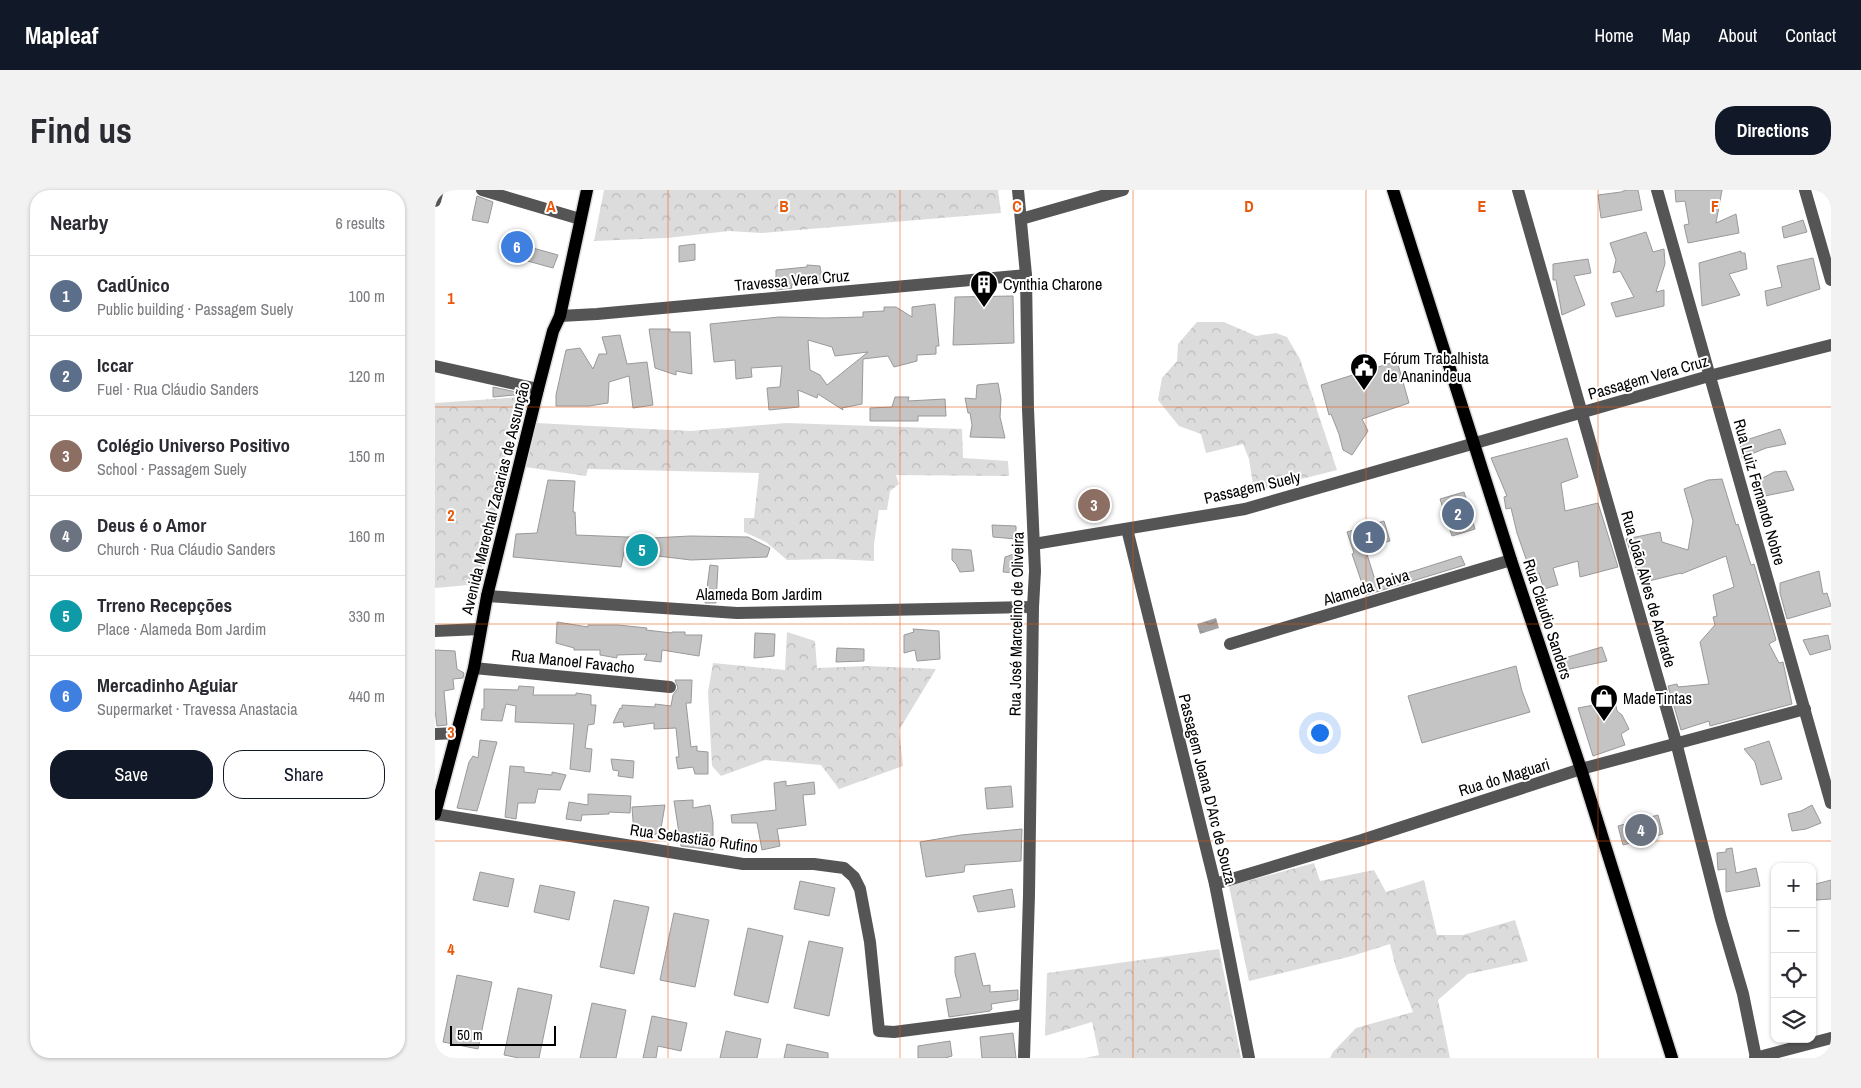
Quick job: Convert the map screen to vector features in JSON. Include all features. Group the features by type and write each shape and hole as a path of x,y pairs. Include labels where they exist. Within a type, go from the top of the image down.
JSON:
{"main road":[{"name":"Avenida Marechal Zacarias de Assunção","path":"435,814 455,733 474,668 487,596 553,331 560,316 587,190"},
{"name":"Rua Cláudio Sanders","path":"1393,190 1672,1058"}],"street":[{"path":"435,201 438,190"},
{"path":"482,190 580,219"},
{"name":"Rua José Marcelino de Oliveira","path":"1018,190 1026,275 1028,409 1035,571 1024,1058"},
{"path":"1021,219 1123,190"},
{"name":"Rua João Alves de Andrade","path":"1518,190 1677,742 1721,919 1743,994 1756,1058"},
{"name":"Rua Luiz Fernando Nobre","path":"1657,190 1831,803"},
{"path":"1805,190 1831,280"},
{"name":"Travessa Vera Cruz","path":"560,316 1026,275"},
{"name":"Passagem Vera Cruz","path":"1474,444 1709,376 1831,345"},
{"path":"435,366 539,389"},
{"name":"Passagem Suely","path":"1034,544 1245,509 1474,444"},
{"name":"Passagem Joana D'Arc de Souza","path":"1127,529 1215,884 1249,1058"},
{"name":"Alameda Paiva","path":"1230,644 1511,560"},
{"name":"Alameda Bom Jardim","path":"487,596 737,612 1033,606"},
{"path":"435,631 480,629"},
{"name":"Rua Manoel Favacho","path":"474,668 670,687"},
{"name":"Rua do Maguari","path":"1215,884 1362,840 1581,770 1677,742 1805,709"},
{"path":"435,734 455,733"},
{"name":"Rua Sebastião Rufino","path":"435,814 743,864 813,864 844,868 854,877 860,889 870,942 879,1031 894,1032 1025,1015"},
{"path":"1756,1058 1831,1038"},
{"path":"1788,1049 1798,1058"}],"green space":[{"path":"604,190 998,190 1001,213 761,233 729,231 667,238 594,241"},
{"path":"1197,322 1224,322 1256,336 1276,333 1287,337 1300,359 1337,470 1254,491 1249,459 1243,444 1206,453 1201,434 1179,426 1158,400 1162,378 1177,361 1178,344"},
{"path":"521,397 498,486 497,511 490,525 479,584 435,588 435,403"},
{"path":"536,423 690,431 786,423 962,429 963,458 1008,461 1009,476 896,475 899,484 890,491 887,510 879,510 874,544 874,561 833,559 787,560 766,542 744,532 744,518 754,518 759,473 588,469 586,476 525,467"},
{"path":"787,632 815,641 817,668 868,666 936,669 899,730 903,766 839,789 821,765 765,760 721,776 712,766 708,692 713,663 785,670"},
{"path":"1314,863 1320,881 1374,870 1386,892 1424,880 1437,935 1463,935 1515,920 1528,961 1468,974 1438,1000 1450,1058 1330,1058 1333,1052 1356,1028 1413,1012 1396,968 1390,944 1352,956 1249,981 1229,886"},
{"path":"1219,949 1241,1058 1085,1058 1099,1055 1092,1022 1045,1036 1047,973"}],"water":[{"path":"1216,618 1219,628 1200,634 1197,624"}],"building":[{"path":"1638,190 1642,210 1601,218 1598,195"},
{"path":"1675,190 1722,190 1716,223 1736,214 1739,233 1688,243 1684,225 1689,224 1685,201 1676,202"},
{"path":"477,196 493,202 488,223 472,220"},
{"path":"1803,220 1807,232 1784,238 1782,227"},
{"path":"1646,232 1653,252 1664,249 1665,264 1656,292 1664,290 1664,306 1616,317 1611,303 1634,297 1620,271 1613,273 1616,260 1610,243"},
{"path":"504,240 558,255 553,268 502,254"},
{"path":"695,244 695,260 679,262 679,246"},
{"path":"1741,251 1741,253 1745,253 1747,269 1729,274 1740,295 1702,306 1699,263"},
{"path":"1813,258 1820,289 1767,306 1765,291 1782,287 1777,266"},
{"path":"1588,259 1591,273 1574,276 1585,305 1562,315 1556,280 1553,280 1553,264"},
{"path":"807,265 820,266 822,280 791,285 792,288 776,290 776,270 807,267"},
{"path":"1013,296 1014,343 953,345 955,297"},
{"path":"935,304 939,346 936,346 936,354 917,355 917,361 894,367 888,356 863,359 862,404 842,408 843,410 818,394 817,398 798,390 799,407 769,410 767,388 780,387 782,366 751,368 752,377 736,379 735,360 714,362 710,324 779,317 863,317 863,312 884,311 884,307 896,307 912,317 912,307","holes":["808,340 832,347 835,356 868,352 827,385 820,375 810,370"]},
{"path":"649,329 670,329 670,332 690,332 692,374 676,371 676,375 655,368"},
{"path":"620,335 627,364 647,362 653,405 633,408 629,376 609,382 608,403 589,406 556,406 556,395 566,350 580,348 593,369 599,354 607,354 602,337"},
{"name":"Fórum Trabalhista de Ananindeua","path":"1397,361 1409,403 1362,419 1368,431 1352,455 1343,450 1331,414 1329,415 1321,385"},
{"path":"998,383 1001,399 1000,417 1005,438 970,437 972,425 965,398 976,399 977,385"},
{"path":"493,387 525,394 493,397"},
{"path":"895,397 909,397 908,401 945,399 946,416 918,416 918,421 870,421 870,408 892,407"},
{"path":"1780,429 1786,444 1766,448 1742,458 1740,442"},
{"path":"1567,438 1578,477 1561,483 1565,511 1598,503 1618,567 1580,577 1578,561 1553,568 1558,585 1544,589 1539,573 1532,576 1517,533 1511,508 1506,509 1504,497 1507,496 1491,458"},
{"path":"1786,471 1794,490 1760,497 1757,481 1774,472"},
{"path":"1722,479 1751,565 1754,564 1776,640 1769,644 1779,663 1783,662 1792,704 1710,726 1709,721 1681,730 1668,686 1677,684 1678,687 1709,684 1700,642 1715,625 1713,617 1717,616 1713,595 1734,587 1726,556 1681,574 1641,583 1626,539 1660,532 1662,542 1688,550 1693,521 1684,489 1708,480"},
{"path":"548,480 575,481 573,512 575,512 576,535 652,538 690,536 748,537 770,548 767,557 691,560 624,552 621,567 513,557 516,534 537,533"},
{"path":"1464,492 1475,529 1452,536 1440,499"},
{"path":"1384,521 1390,541 1365,548 1376,583 1461,556 1465,565 1366,595 1352,554 1354,553 1347,532"},
{"path":"992,525 1016,526 1016,539 993,537"},
{"path":"952,549 971,550 974,571 960,572 952,560"},
{"path":"1020,552 1017,573 1003,572 1005,557"},
{"path":"710,565 718,566 716,603 705,603"},
{"path":"1819,571 1823,594 1827,593 1831,606 1787,619 1780,593 1780,583"},
{"path":"557,622 588,627 588,625 618,625 672,633 685,632 685,635 702,635 699,656 662,650 661,662 644,660 647,654 617,655 617,658 600,655 600,650 574,650 574,648 556,643"},
{"path":"913,629 939,631 940,659 917,661 915,650 904,653 904,635 914,632"},
{"path":"755,633 775,634 774,656 754,658"},
{"path":"1828,635 1831,649 1810,655 1803,640"},
{"path":"1602,647 1607,661 1565,670 1561,659"},
{"path":"837,648 864,649 864,661 836,662"},
{"path":"435,650 455,651 457,669 464,673 463,678 453,679 454,689 444,691 447,725 437,726 435,710"},
{"path":"1516,666 1522,691 1530,712 1422,743 1408,696"},
{"path":"675,680 692,680 691,703 686,703 691,747 697,746 697,751 708,752 708,774 695,774 693,767 678,769 676,757 679,757 676,728 654,729 654,723 624,727 623,722 613,723 620,708 622,709 622,705 655,707 655,704 671,706 673,695 678,688"},
{"path":"519,686 534,687 533,695 576,695 576,693 591,695 591,705 596,705 594,724 588,725 585,748 592,749 590,772 570,769 574,724 515,722 516,706 506,704 502,721 481,720 482,709 484,709 484,689 518,690"},
{"name":"MadeTintas","path":"1615,701 1617,711 1622,715 1629,729 1621,734 1625,745 1593,756 1578,708"},
{"path":"480,740 497,742 477,811 457,808 469,762 473,756 478,758"},
{"path":"1769,741 1782,779 1761,785 1755,762 1744,749"},
{"path":"611,759 634,761 633,778 618,776 619,771 613,770"},
{"path":"510,766 524,767 524,772 552,775 552,772 566,775 560,790 538,789 535,803 518,803 516,819 505,817"},
{"path":"786,781 786,786 814,782 815,794 803,795 806,825 777,829 780,846 762,850 757,823 732,823 731,815 776,810 774,783"},
{"path":"1011,786 1013,807 987,809 985,788"},
{"path":"588,794 631,796 630,813 609,812 609,814 582,815 581,821 566,819 569,802 588,805"},
{"path":"693,800 693,808 710,805 713,822 713,850 681,846 674,801"},
{"path":"665,805 660,834 634,835 632,807"},
{"path":"1812,805 1821,823 1806,829 1792,831 1788,814 1801,811"},
{"path":"1658,815 1663,834 1623,845 1618,826"},
{"path":"1022,829 1021,861 965,865 964,872 926,877 920,842 961,835"},
{"path":"1732,848 1736,873 1756,868 1760,886 1726,892 1726,869 1718,870 1717,853 1726,852 1726,849"},
{"path":"480,872 514,879 508,907 473,900"},
{"path":"1831,880 1831,899 1816,900 1816,884"},
{"path":"800,881 835,888 829,916 794,909"},
{"path":"540,885 575,892 569,920 534,912"},
{"path":"1012,889 1015,907 978,912 973,896"},
{"path":"614,900 649,907 634,974 600,967"},
{"path":"674,913 709,920 695,987 660,980"},
{"path":"748,928 783,936 768,1003 734,995"},
{"path":"809,941 843,948 829,1016 794,1008"},
{"path":"975,953 983,986 990,985 990,992 1018,990 1018,1000 991,1004 992,1009 990,1011 949,1017 946,999 961,997 955,973 955,957"},
{"path":"457,975 492,982 478,1049 443,1042"},
{"path":"518,988 552,995 539,1058 519,1058 504,1055"},
{"path":"592,1003 626,1010 616,1058 580,1058"},
{"path":"652,1016 687,1023 681,1051 658,1046 656,1058 643,1058"},
{"path":"726,1031 761,1039 757,1058 720,1058"},
{"path":"1013,1033 1016,1058 982,1058 980,1037"},
{"path":"950,1041 952,1056 945,1058 918,1058 918,1046"},
{"path":"787,1044 828,1053 828,1058 784,1058"}],"place":[{"name":"Mercadinho Aguiar","path":"517,247"},
{"name":"Cynthia Charone","path":"984,308"},
{"name":"Fórum Trabalhista de Ananindeua","path":"1364,391"},
{"name":"Colégio Universo Positivo","path":"1094,505"},
{"name":"Iccar","path":"1458,514"},
{"name":"CadÚnico","path":"1369,537"},
{"name":"Trreno Recepções","path":"642,550"},
{"name":"MadeTintas","path":"1604,722"},
{"name":"Deus é o Amor","path":"1641,830"}]}
